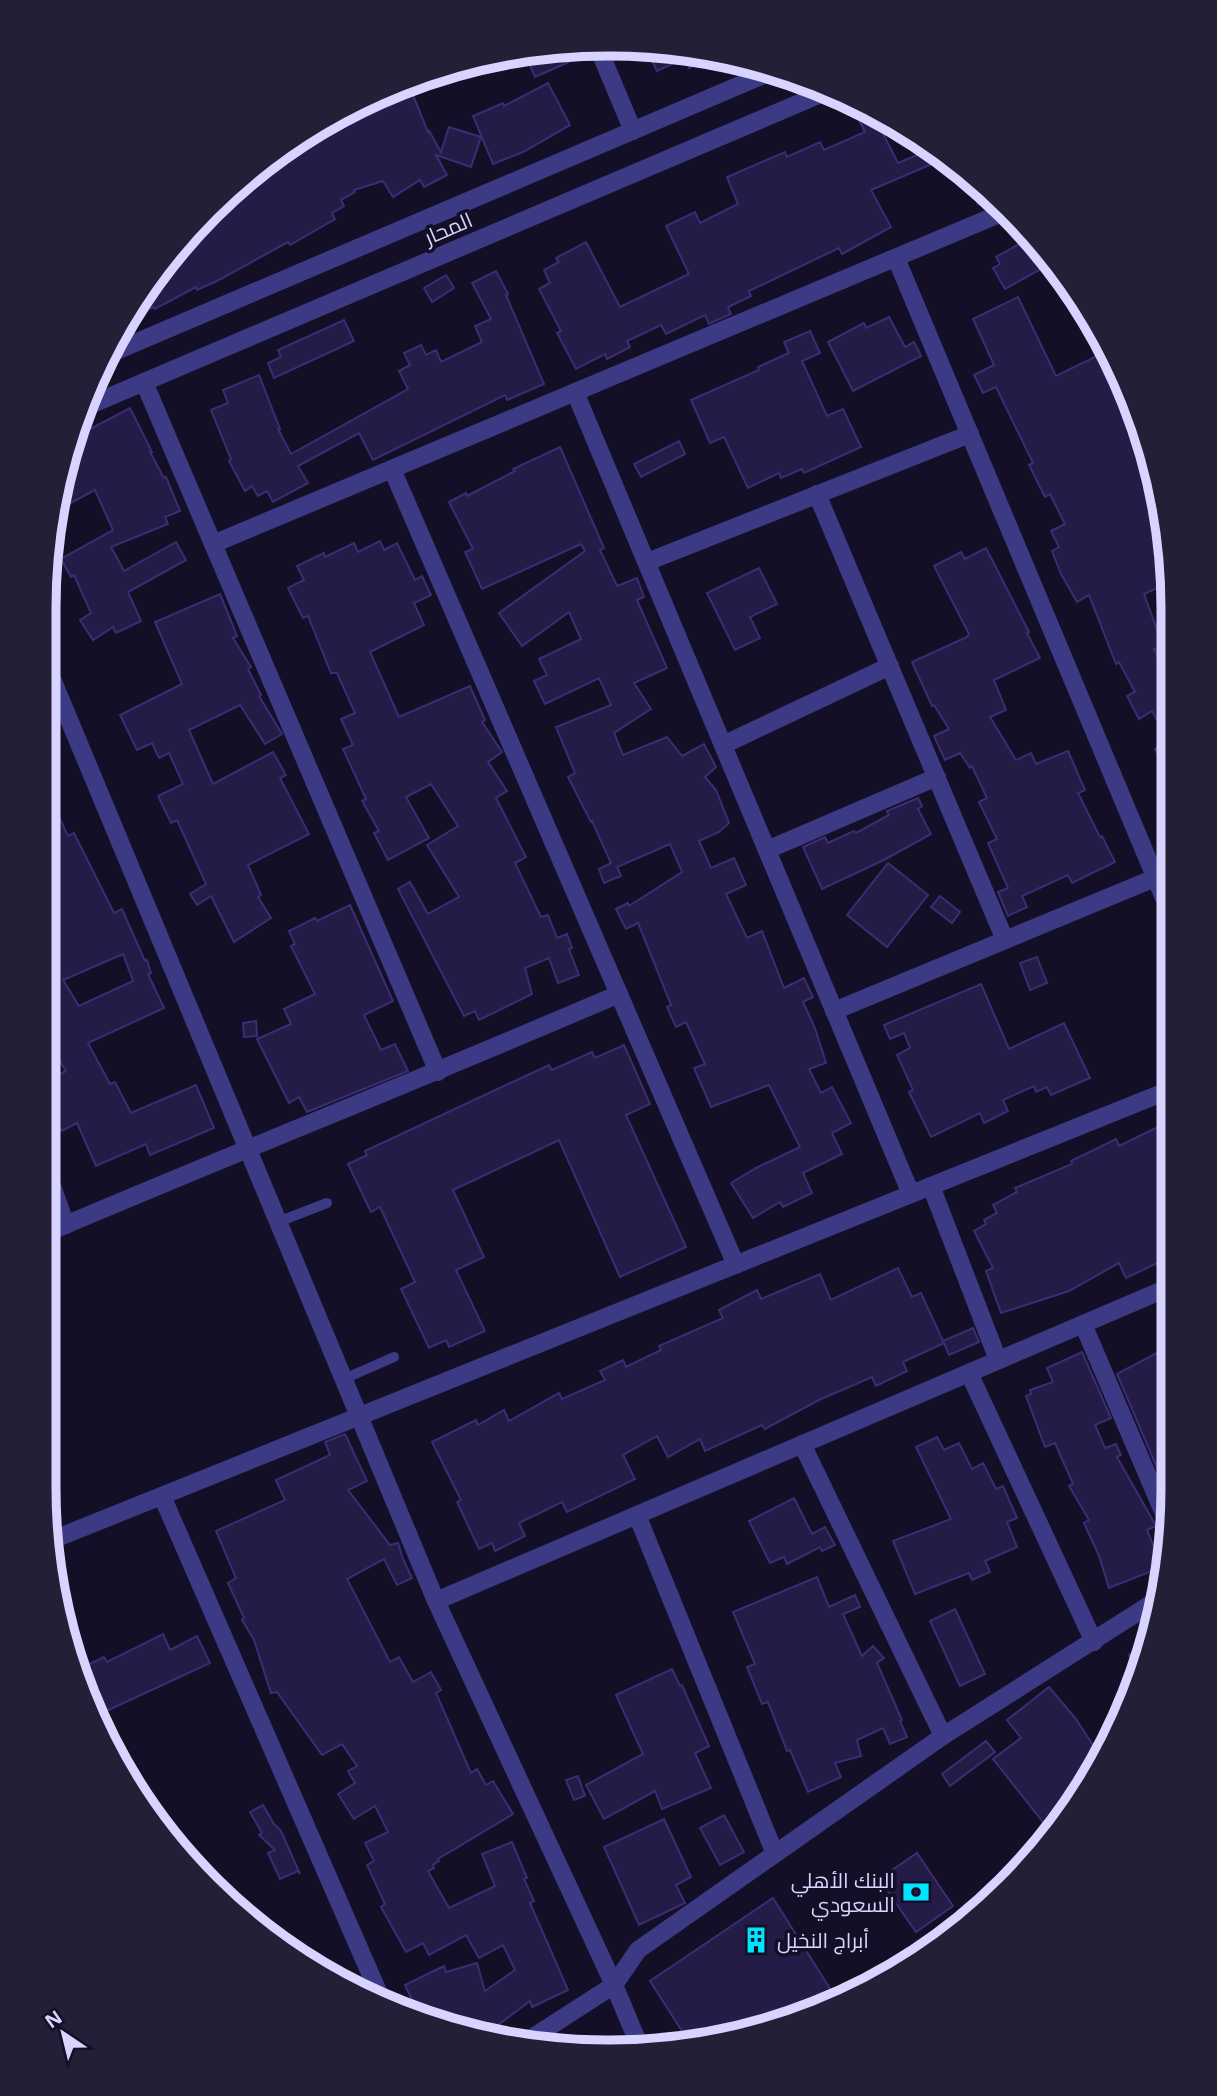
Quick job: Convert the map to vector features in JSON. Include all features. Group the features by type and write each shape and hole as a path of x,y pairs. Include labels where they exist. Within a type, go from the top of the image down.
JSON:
{"street":[{"path":"602,56 633,131"},
{"path":"121,349 759,77"},
{"name":"المحار","path":"96,403 815,96"},
{"path":"213,544 996,215"},
{"path":"896,258 1161,890"},
{"path":"144,382 438,1072"},
{"path":"575,392 911,1194"},
{"path":"647,562 970,434"},
{"path":"392,469 736,1265"},
{"path":"817,494 1005,940"},
{"path":"723,744 890,666"},
{"path":"56,688 436,1601 614,1984 637,2039"},
{"path":"767,850 937,778"},
{"path":"834,1011 1156,878"},
{"path":"56,1229 438,1072 619,994"},
{"path":"58,1537 1161,1093"},
{"path":"930,1186 998,1360"},
{"path":"56,1197 66,1225"},
{"path":"436,1601 1161,1291"},
{"path":"1083,1324 1161,1505"},
{"path":"969,1373 1094,1642"},
{"path":"802,1444 943,1736"},
{"path":"162,1496 377,1989"},
{"path":"637,1515 775,1854"},
{"path":"536,2035 614,1984 638,1950 943,1736 1147,1606"}],"lane":[{"path":"278,1222 327,1203"},
{"path":"344,1380 394,1357"}],"building":[{"path":"567,58 569,62 535,77 529,62"},
{"path":"651,58 679,61 657,71"},
{"path":"687,62 698,64 689,68"},
{"path":"548,83 570,125 523,152 493,164 473,116 503,103 504,106"},
{"path":"412,92 428,132 441,152 449,127 481,137 471,167 436,155 447,175 424,187 420,180 393,197 383,181 354,190 355,192 341,200 344,206 332,213 335,219 217,281 197,290 196,287 155,309 154,307 143,311 193,244 244,193 302,149 364,113"},
{"path":"856,115 880,127 898,163 921,153 935,163 871,190 891,227 842,254 839,248 749,291 751,296 728,307 731,314 709,324 705,315 666,334 661,325 627,341 630,347 607,359 605,354 576,369 557,333 561,331 539,289 550,283 544,270 559,262 556,258 586,242 620,307 689,274 666,226 695,212 700,223 738,204 727,177 785,152 787,157 820,142 824,150 865,132"},
{"path":"1022,242 1043,268 1005,289 993,268 1000,264 996,257"},
{"path":"496,271 544,384 507,400 505,395 373,460 359,433 298,466 308,483 273,502 267,491 258,496 252,486 245,491 229,461 231,459 211,410 228,403 223,390 259,375 278,429 291,454 408,389 399,371 410,365 404,353 421,345 426,355 436,350 441,362 482,342 475,326 491,319 472,283"},
{"path":"446,275 454,288 432,302 424,288"},
{"path":"1018,297 1056,376 1099,355 1104,364 1132,431 1156,536 1160,586 1144,594 1161,641 1161,647 1154,649 1161,662 1161,727 1152,711 1139,719 1127,696 1135,692 1119,662 1116,664 1089,595 1077,602 1061,574 1052,551 1059,547 1051,531 1065,524 1050,494 1045,497 1029,465 1033,463 996,387 983,393 974,375 994,365 973,319"},
{"path":"889,317 905,347 914,342 921,356 853,391 828,342 864,323 866,328"},
{"path":"344,320 354,341 274,378 268,363 281,357 278,350"},
{"path":"810,331 820,353 802,361 827,416 843,409 861,447 804,473 802,469 781,478 779,473 748,488 724,437 710,443 691,400 759,370 758,367 789,353 784,342"},
{"path":"130,408 150,452 164,478 166,477 180,511 165,517 168,524 111,547 124,571 176,542 186,560 128,592 141,621 116,633 113,627 93,640 80,620 91,613 74,575 71,577 61,559 113,530 95,490 69,504 67,501 85,432"},
{"path":"679,441 685,454 641,477 634,464"},
{"path":"560,447 604,548 600,550 617,586 637,578 644,597 637,600 667,668 634,683 651,709 614,733 623,755 667,737 682,756 704,744 716,767 705,777 716,790 729,823 719,832 699,841 711,868 734,858 746,885 726,894 747,938 762,931 784,988 804,978 813,997 803,1002 826,1063 809,1069 821,1093 832,1087 851,1123 832,1133 842,1154 803,1173 812,1193 783,1207 780,1202 753,1218 731,1183 800,1147 769,1085 711,1107 694,1068 705,1064 686,1022 676,1027 667,1007 671,1005 638,923 626,929 616,909 628,903 629,906 682,872 670,844 617,867 621,876 604,883 599,869 611,863 568,777 575,773 556,727 611,705 599,678 545,704 534,681 547,675 539,659 581,639 569,612 522,646 499,613 585,551 581,544 482,589 465,552 473,549 449,502 466,493 467,496 515,471 513,469"},
{"path":"380,541 384,550 397,543 415,580 422,576 431,595 414,603 424,625 370,652 399,717 470,686 485,720 482,722 502,752 488,762 507,791 496,798 526,857 515,863 541,917 548,915 557,938 567,934 572,948 569,949 579,975 558,983 549,958 525,968 532,994 479,1020 475,1011 464,1016 398,889 410,882 428,914 459,897 427,845 458,826 431,784 406,797 429,838 388,860 374,833 379,831 362,801 366,799 343,749 353,745 341,719 355,713 337,673 331,673 308,616 303,618 288,588 304,580 297,566 324,553 325,557 354,543 358,552"},
{"path":"986,548 1040,658 994,680 1006,710 990,717 1016,760 1031,753 1036,764 1068,751 1085,790 1078,793 1115,862 1072,883 1068,875 1022,896 1027,907 1008,916 998,892 1008,888 988,843 997,839 979,802 987,798 972,766 970,768 960,753 945,760 934,736 949,729 934,705 932,706 912,662 969,634 934,566 961,552 965,559"},
{"path":"759,568 777,604 750,617 760,638 735,650 707,593"},
{"path":"220,594 237,636 233,638 251,667 248,669 261,695 259,696 282,734 265,744 240,705 189,730 213,784 273,752 286,775 280,778 309,834 248,865 261,895 258,897 271,918 234,942 211,896 197,905 190,894 206,884 177,820 171,823 158,796 183,784 169,753 159,758 152,743 137,750 120,715 182,684 155,622"},
{"path":"1161,746 1161,762 1155,749"},
{"path":"918,798 922,806 918,809 931,834 822,889 803,847 825,837 828,843 854,831 856,833 889,815 887,811"},
{"path":"56,811 68,836 74,833 114,913 122,909 145,961 147,960 151,973 148,974 164,1008 88,1043 110,1084 115,1082 131,1113 196,1085 214,1128 150,1155 146,1144 96,1166 77,1123 62,1131 56,1120 56,1111 60,1109 56,1101 56,1076 66,1071 56,1055","holes":["123,954 133,981 79,1006 63,980"]},
{"path":"888,863 928,895 887,947 847,915"},
{"path":"940,896 960,912 952,923 931,907"},
{"path":"350,905 393,1001 364,1015 381,1050 395,1044 408,1071 307,1112 299,1097 289,1103 257,1039 291,1024 284,1009 315,994 291,946 295,944 289,931"},
{"path":"1037,957 1047,983 1030,990 1020,963"},
{"path":"981,984 1009,1049 1064,1023 1090,1078 1051,1095 1047,1087 1036,1092 1034,1086 1003,1100 1008,1111 984,1123 980,1113 931,1137 909,1092 913,1090 897,1055 910,1048 904,1033 890,1039 884,1025"},
{"path":"256,1021 257,1036 244,1037 243,1023"},
{"path":"624,1045 650,1104 626,1115 686,1247 620,1277 559,1140 453,1190 484,1257 456,1270 485,1331 449,1347 446,1340 429,1348 401,1289 415,1282 380,1207 371,1212 348,1164 367,1155 365,1151 549,1065 552,1070 592,1052 595,1058"},
{"path":"1161,1125 1161,1261 1126,1278 1119,1263 1069,1291 1001,1313 986,1271 993,1268 974,1231 986,1224 984,1220 997,1213 993,1205 1017,1192 1015,1188 1072,1164 1071,1161 1116,1139 1119,1146"},
{"path":"898,1268 912,1297 921,1293 943,1341 973,1328 979,1342 949,1355 944,1343 903,1362 907,1371 876,1386 872,1377 819,1400 765,1429 762,1425 705,1451 700,1439 668,1457 657,1436 623,1455 635,1479 567,1512 562,1502 519,1523 525,1536 495,1551 492,1543 479,1549 457,1502 461,1500 432,1442 476,1420 478,1425 504,1410 509,1421 559,1393 562,1399 605,1380 600,1371 623,1360 626,1367 661,1350 659,1346 723,1318 719,1310 757,1290 761,1299 820,1274 831,1300"},
{"path":"1161,1351 1161,1477 1117,1374"},
{"path":"1082,1352 1111,1418 1095,1425 1105,1448 1116,1444 1121,1455 1117,1457 1156,1526 1147,1530 1157,1554 1154,1570 1109,1588 1099,1556 1084,1523 1089,1520 1069,1486 1073,1484 1055,1443 1045,1447 1026,1396 1031,1394 1030,1390 1053,1382 1047,1368"},
{"path":"345,1434 367,1481 348,1490 390,1545 398,1543 412,1578 397,1585 384,1559 347,1579 390,1662 399,1657 413,1682 431,1672 441,1690 436,1693 471,1773 477,1769 486,1785 493,1781 513,1814 438,1859 433,1865 434,1868 428,1871 449,1908 495,1886 482,1854 512,1842 534,1901 530,1903 568,1990 532,2007 530,2001 494,2027 414,2005 405,1985 444,1966 446,1972 477,1963 485,1991 515,1970 503,1945 479,1958 466,1935 429,1955 423,1943 406,1952 381,1907 385,1904 367,1865 374,1861 365,1843 388,1832 375,1806 354,1819 338,1794 355,1783 348,1771 357,1766 342,1744 322,1755 277,1692 271,1693 254,1640 242,1620 244,1618 228,1583 236,1578 216,1531 285,1500 276,1480 330,1455 325,1442"},
{"path":"937,1437 944,1450 959,1443 972,1469 983,1463 996,1489 1003,1486 1017,1518 1007,1522 1017,1547 985,1561 990,1572 972,1580 969,1573 915,1594 893,1541 951,1519 916,1447"},
{"path":"794,1498 812,1534 825,1527 835,1545 822,1551 820,1547 787,1564 784,1557 770,1563 749,1521"},
{"path":"817,1577 829,1607 855,1595 860,1607 843,1614 862,1656 873,1646 884,1658 877,1663 907,1737 890,1744 883,1728 857,1740 861,1756 835,1763 841,1777 808,1792 790,1750 787,1751 768,1702 762,1704 747,1667 755,1664 733,1612"},
{"path":"955,1609 985,1674 960,1686 930,1621"},
{"path":"163,1634 170,1650 197,1636 210,1663 104,1712 85,1666 104,1657 107,1662"},
{"path":"1136,1650 1132,1665 1129,1655"},
{"path":"672,1669 709,1746 695,1753 711,1788 662,1809 655,1791 604,1819 586,1785 643,1754 616,1695"},
{"path":"1049,1687 1076,1719 1095,1749 1046,1826 993,1759 1021,1738 1007,1720"},
{"path":"986,1741 995,1752 950,1786 942,1774"},
{"path":"578,1776 585,1796 574,1800 566,1780"},
{"path":"263,1805 281,1831 300,1874 298,1871 280,1879 268,1853 275,1850 259,1835 262,1833 250,1812"},
{"path":"724,1815 744,1852 720,1865 700,1828"},
{"path":"664,1819 691,1877 676,1885 685,1903 639,1925 604,1847"},
{"name":"البنك الأهلي السعودي","path":"917,1853 953,1906 916,1932 879,1879"},
{"name":"أبراج النخيل","path":"773,1898 832,1992 786,2011 751,2021 684,2034 650,1981"}],"place":[{"name":"البنك الأهلي السعودي","path":"916,1892"},
{"name":"أبراج النخيل","path":"756,1940"}]}
